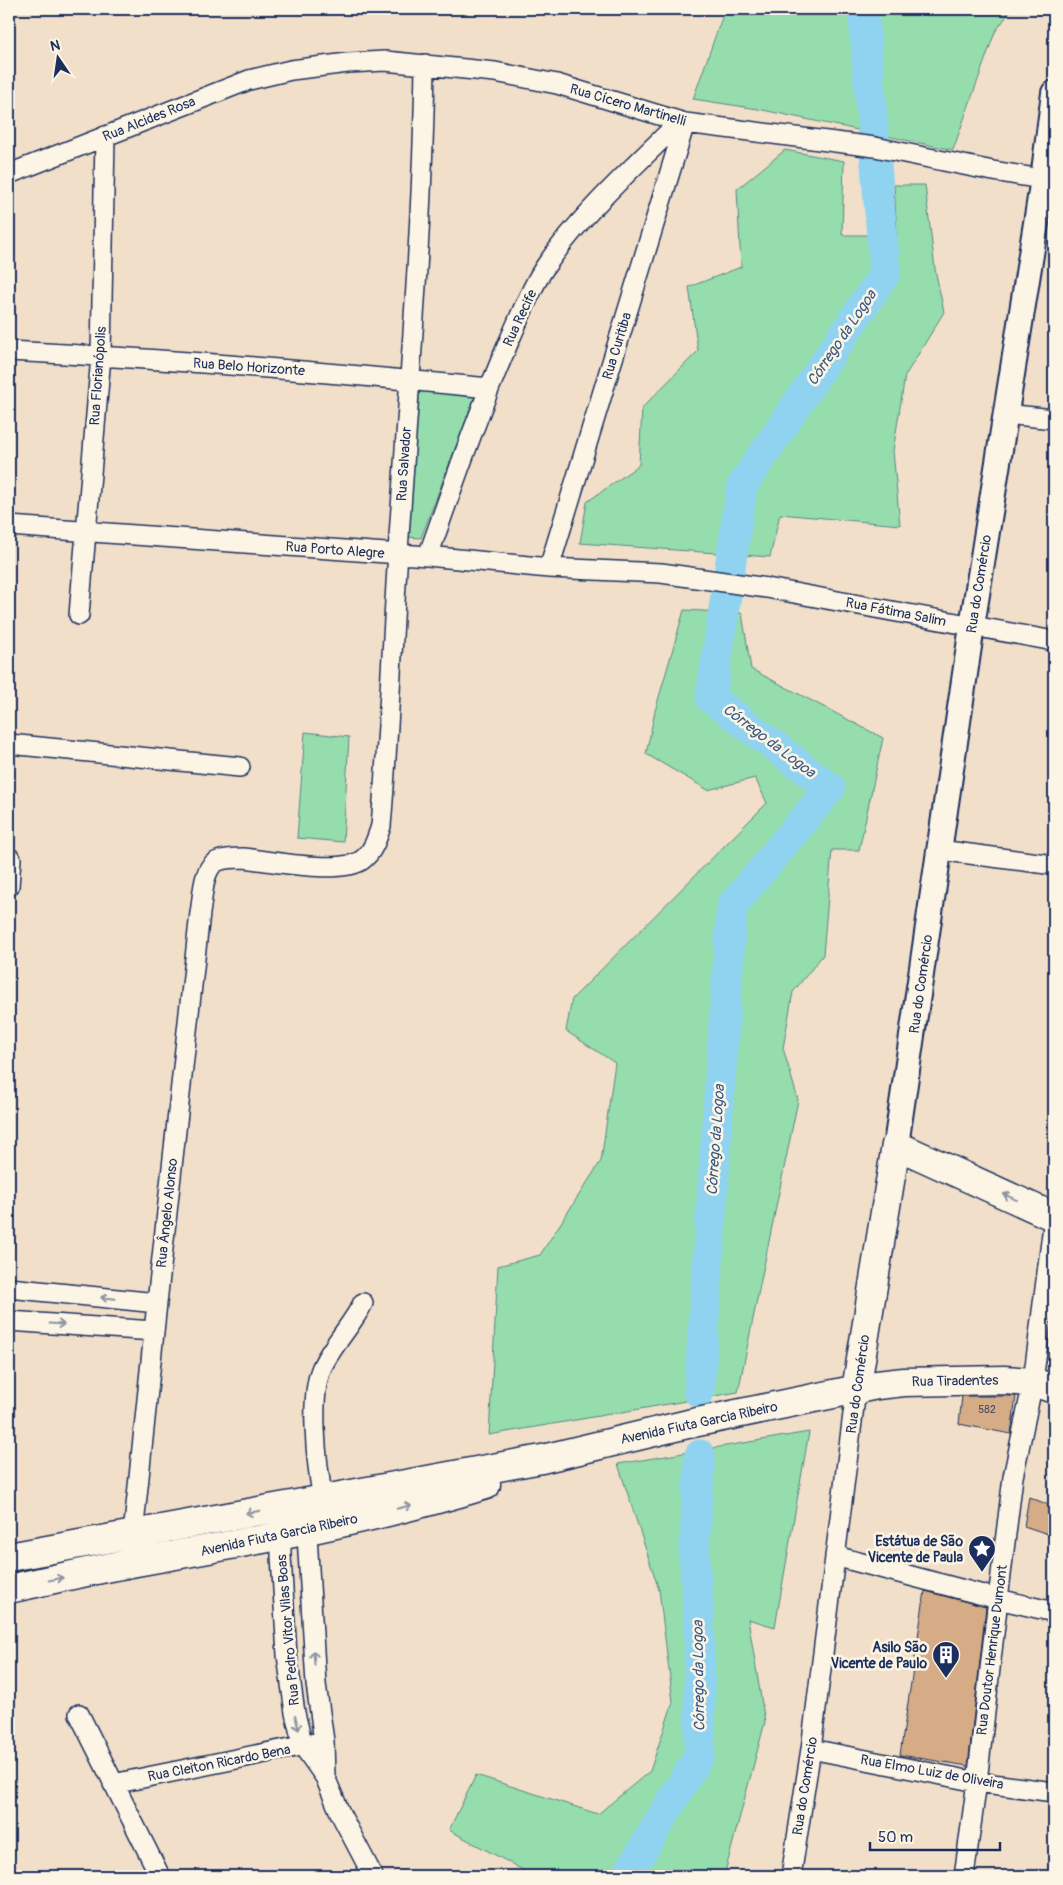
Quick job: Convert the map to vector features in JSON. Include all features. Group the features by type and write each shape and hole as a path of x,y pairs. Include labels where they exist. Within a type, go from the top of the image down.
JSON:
{"main road":[{"path":"896,1145 1054,1217"},
{"name":"Rua do Comércio","path":"856,1390 896,1145"},
{"name":"Rua Tiradentes","path":"856,1390 904,1382 1004,1380 1044,1385"},
{"name":"Avenida Fiuta Garcia Ribeiro","path":"9,1558 303,1503 364,1505 496,1482 542,1459 688,1424 856,1390"},
{"name":"Avenida Fiuta Garcia Ribeiro","path":"9,1589 294,1533 364,1505"}],"street":[{"name":"Rua Cícero Martinelli","path":"291,70 348,63 376,62 426,64 495,72 533,78 682,123 875,147 993,171 1049,180"},
{"name":"Rua Salvador","path":"212,864 229,858 243,858 332,867 348,866 364,859 375,841 380,826 419,265 426,64"},
{"name":"Rua Alcides Rosa","path":"9,174 240,84 291,70"},
{"name":"Rua do Comércio","path":"896,1145 1005,414 1049,180 1054,93"},
{"name":"Rua Recife","path":"428,556 489,388 527,301 544,269 567,237 595,206 682,123"},
{"name":"Rua Curitiba","path":"549,568 682,123"},
{"name":"Rua Florianópolis","path":"79,615 101,356 105,136"},
{"name":"Rua Belo Horizonte","path":"9,352 101,356 489,388"},
{"path":"1005,414 1054,419"},
{"name":"Rua Porto Alegre","path":"9,526 428,556 549,568 661,573"},
{"name":"Rua Fátima Salim","path":"661,573 767,588 1054,641"},
{"path":"9,744 240,767"},
{"path":"939,850 1054,865"},
{"path":"9,886 11,859"},
{"name":"Rua Ângelo Alonso","path":"130,1564 200,912 208,873 212,864"},
{"name":"Rua Doutor Henrique Dumont","path":"964,1876 978,1782 998,1599 1014,1477 1044,1385 1054,1217"},
{"path":"9,1288 157,1303"},
{"path":"294,1533 303,1503 317,1468 316,1410 319,1378 326,1360 358,1314 363,1303"},
{"path":"9,1321 154,1331"},
{"name":"Rua do Comércio","path":"791,1876 811,1749 856,1390"},
{"path":"294,1533 303,1503"},
{"name":"Rua Pedro Vitor Vilas Boas","path":"294,1533 324,1741 324,1777"},
{"name":"Rua Pedro Vitor Vilas Boas","path":"294,1533 287,1656 295,1713 303,1746 324,1777 372,1876"},
{"path":"835,1556 1054,1612"},
{"path":"79,1714 160,1876"},
{"name":"Rua Cleiton Ricardo Bena","path":"113,1784 324,1741"},
{"name":"Rua Elmo Luiz de Oliveira","path":"811,1749 978,1782 1054,1792"}],"green space":[{"path":"725,9 1012,9 995,32 953,150 758,109 693,99"},
{"path":"785,150 844,161 842,235 897,235 894,185 925,185 935,269 944,312 905,376 893,451 900,525 780,514 770,557 580,543 587,502 639,465 642,408 698,351 689,287 741,267 737,189"},
{"path":"419,384 476,394 421,538 406,537"},
{"path":"684,610 742,613 751,669 883,738 859,850 832,850 823,955 793,992 783,1048 798,1100 738,1392 489,1435 498,1266 540,1255 601,1161 615,1063 566,1031 572,999 767,803 755,778 708,790 646,754 655,711"},
{"path":"305,732 349,737 343,842 297,838"},
{"path":"809,1432 775,1627 748,1619 765,1722 724,1876 521,1876 523,1870 449,1830 476,1775 598,1814 650,1771 673,1702 659,1590 618,1464"}],"building":[{"path":"962,1396 1016,1396 1011,1434 959,1424"},
{"path":"1029,1497 1054,1507 1054,1536 1024,1526"},
{"name":"Asilo São Vicente de Paulo","path":"925,1591 986,1607 968,1766 900,1755"}],"waterway":[{"name":"Córrego da Logoa","path":"699,1392 732,906 830,788 711,698 742,486 885,273 863,9"},
{"name":"Córrego da Logoa","path":"627,1876 700,1754 699,1617 694,1554 700,1455"}],"place":[{"name":"Estátua de São Vicente de Paula","path":"982,1573"},
{"name":"Asilo São Vicente de Paulo","path":"946,1679"}]}
